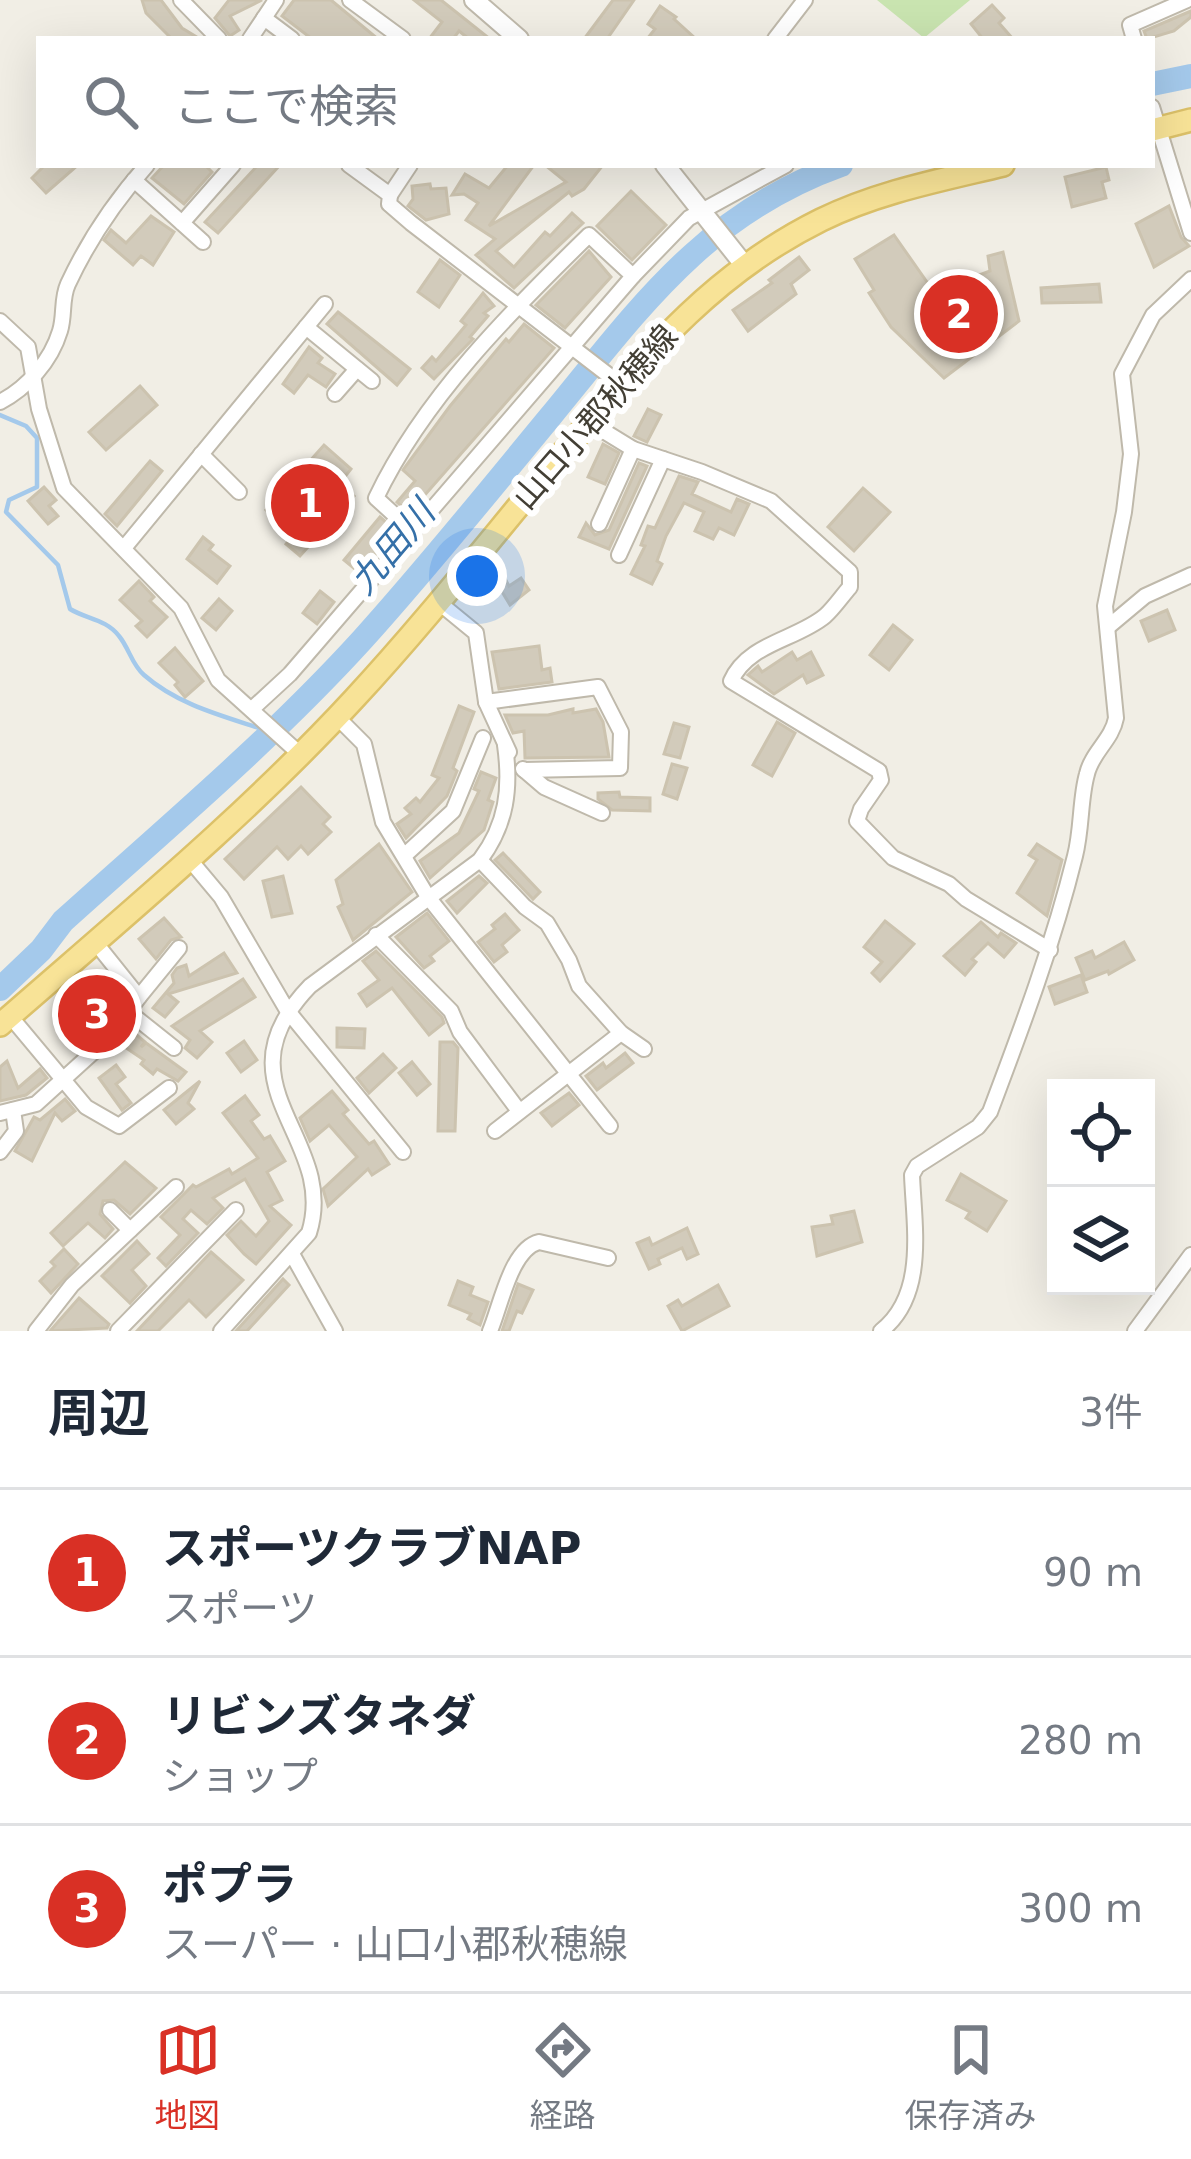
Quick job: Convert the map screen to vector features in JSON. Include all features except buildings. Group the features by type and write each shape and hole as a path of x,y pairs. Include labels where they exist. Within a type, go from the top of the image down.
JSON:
{"main road":[{"path":"1155,120 1191,120"},
{"name":"山口小郡秋穂線","path":"5,1020 190,860 296,750 337,717 590,422 615,380 738,258 862,202 992,168"}],"street":[{"path":"181,0 216,36"},
{"path":"252,36 277,0"},
{"path":"350,0 399,36"},
{"path":"777,36 805,0"},
{"path":"1133,36 1130,25 1187,0"},
{"path":"476,1 507,35"},
{"path":"264,18 288,36"},
{"path":"1155,123 1191,233"},
{"path":"0,402 22,391 34,374 61,329 65,290 106,210 144,168"},
{"path":"182,223 230,168"},
{"path":"353,168 390,195"},
{"path":"408,168 389,203 615,380"},
{"path":"671,168 738,258"},
{"path":"256,712 688,218 781,168"},
{"path":"134,180 203,242"},
{"path":"411,530 376,498 391,466 519,303 589,235 633,276"},
{"path":"881,1331 905,1301 914,1278 912,1175 917,1166 978,1127 990,1112 1050,950 1081,831 1084,781 1090,762 1114,732 1116,718 1105,606 1131,454 1122,374 1153,315 1191,279"},
{"path":"124,548 325,304"},
{"path":"0,321 28,347 39,409 64,488 181,608 218,680 296,750"},
{"path":"306,327 373,381"},
{"path":"335,394 357,369"},
{"path":"590,422 633,449 771,501 853,578 826,615 772,642 730,681 879,772 881,780 857,821 893,858 949,884 1050,950"},
{"path":"599,524 633,449"},
{"path":"201,454 239,492"},
{"path":"619,555 663,459"},
{"path":"1108,627 1145,596 1191,575"},
{"path":"437,601 476,633 486,702 505,745 524,770 544,787 602,813"},
{"path":"486,702 598,687 621,732 620,768 524,770"},
{"path":"337,717 364,743 383,822 428,897 610,1126"},
{"path":"405,855 453,811 483,738"},
{"path":"221,1331 292,1254 309,1232 315,1213 308,1169 281,1106 272,1064 272,1044 287,1010 310,986 480,860 506,809 505,745"},
{"path":"190,860 221,897 287,1010 403,1152"},
{"path":"480,860 547,923 579,986 621,1033 644,1048"},
{"path":"376,935 451,1011 460,1032 519,1111"},
{"path":"95,942 140,997"},
{"path":"0,1152 16,1131 7,1111 36,1104 92,1055 179,948"},
{"path":"130,1013 175,1048"},
{"path":"5,1020 86,1107 119,1126 170,1088"},
{"path":"495,1131 621,1033"},
{"path":"36,1331 72,1285 176,1187"},
{"path":"110,1210 130,1230"},
{"path":"118,1331 236,1210"},
{"path":"490,1331 520,1257 530,1244 608,1258"},
{"path":"292,1254 335,1331"},
{"path":"1135,1331 1191,1255"}],"green space":[{"path":"877,0 970,0 926,36"}],"waterway":[{"name":"九田川","path":"1155,83 1191,76"},
{"name":"九田川","path":"0,989 63,921 291,714 362,640 677,269 750,210 834,168"},
{"path":"0,415 26,426 37,438 37,487 9,500 6,512 58,565 70,609 114,630 140,671 171,694 265,730"}],"place":[{"name":"リビンズタネダ","path":"959,314"},
{"name":"スポーツクラブNAP","path":"310,503"},
{"name":"ポプラ","path":"97,1014"}]}
